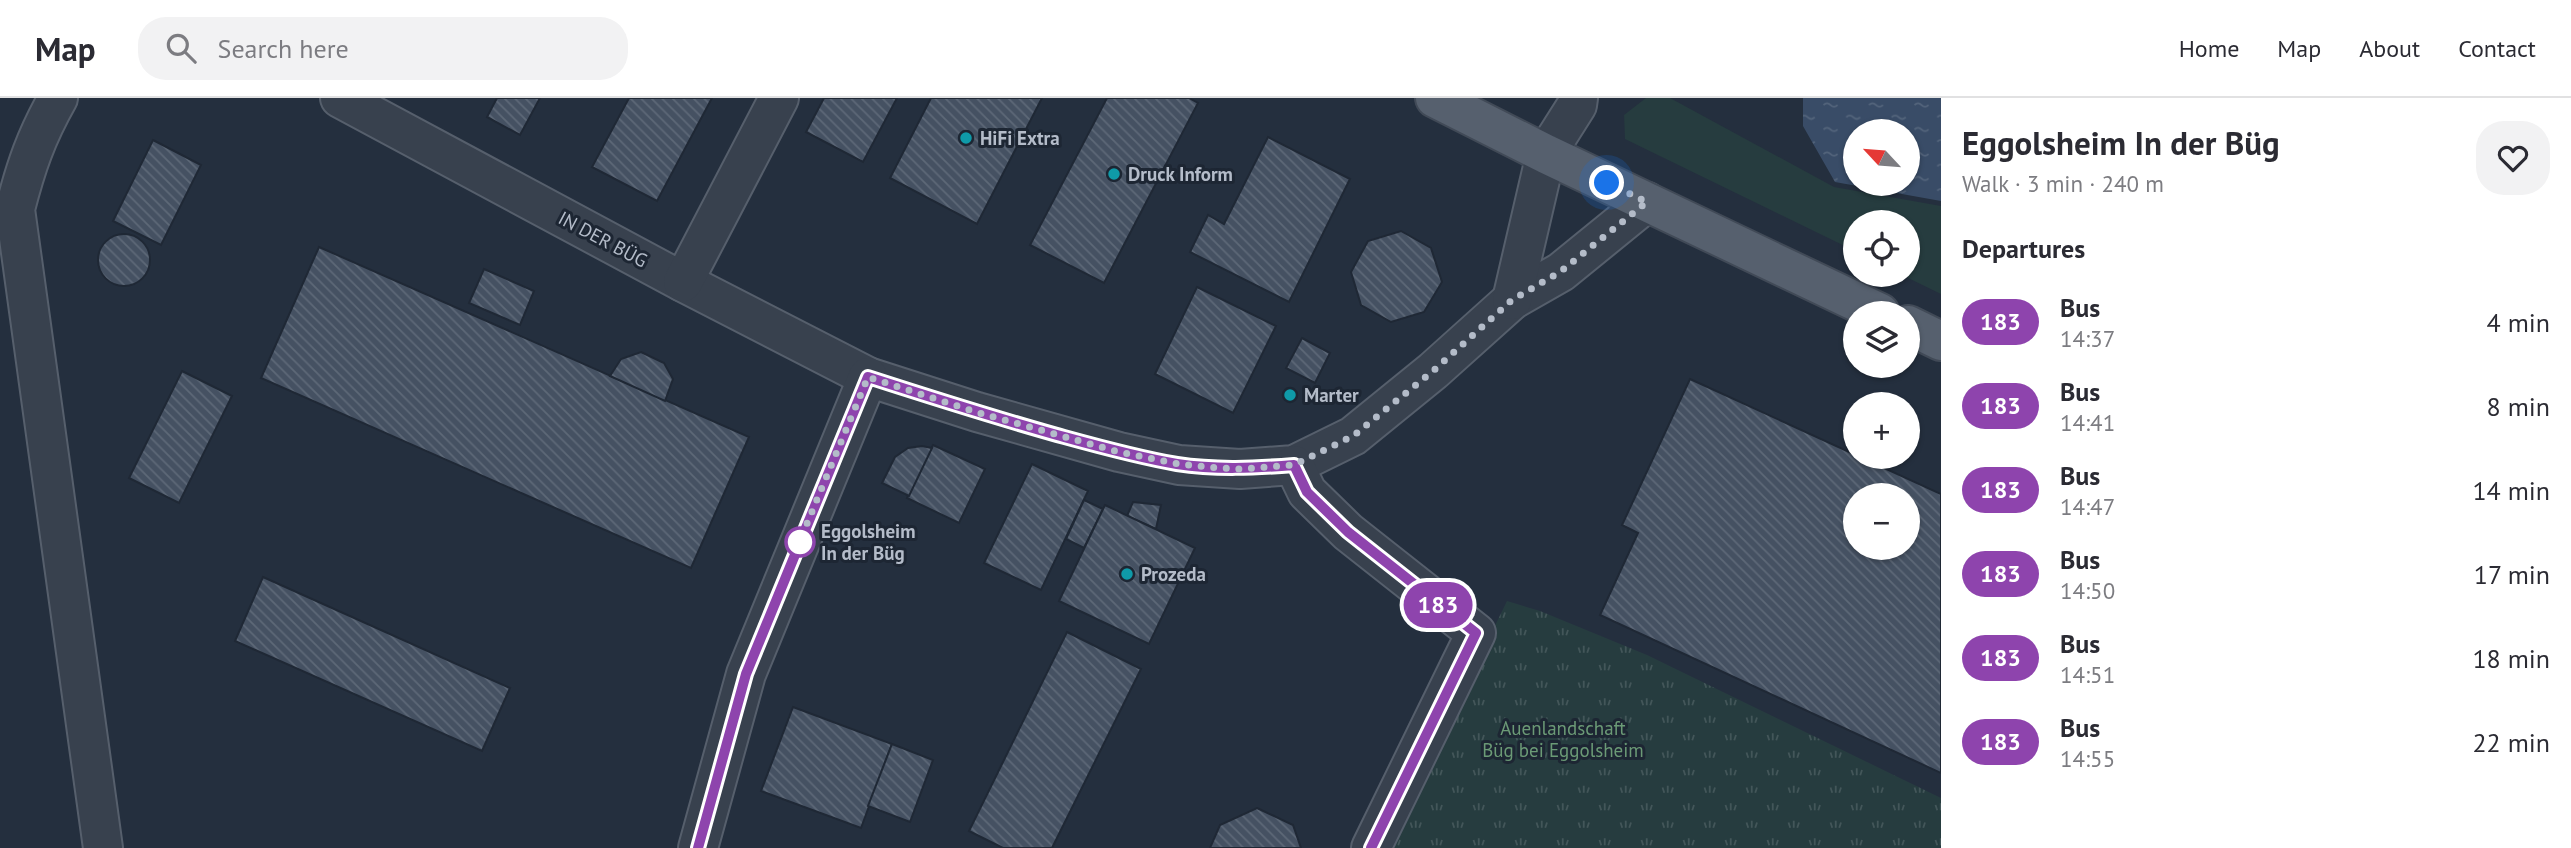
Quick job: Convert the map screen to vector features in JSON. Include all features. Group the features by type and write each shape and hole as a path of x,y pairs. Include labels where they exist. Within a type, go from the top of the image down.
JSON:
{"main road":[{"path":"1435,98 1546,154 1856,301"},
{"path":"1920,331 1941,341"}],"street":[{"path":"58,98 26,163 15,209 103,848"},
{"name":"IN DER BÜG","path":"340,98 683,282 868,377 976,412 1119,452 1191,466 1240,469 1294,465 1353,436 1433,371 1512,300 1560,272 1647,202"},
{"path":"683,282 779,98"},
{"path":"1512,300 1546,154 1577,105 1578,98"},
{"path":"698,848 746,674 868,377"},
{"path":"1294,465 1307,492 1348,532 1476,633 1371,848"}],"green space":[{"path":"1646,98 1670,98 1834,187 1843,189 1843,196 1885,196 1941,206 1941,294 1920,284 1920,210 1843,210 1843,245 1625,139 1624,115"},
{"name":"Auenlandschaft Büg bei Eggolsheim","path":"1507,601 1540,611 1647,655 1941,798 1941,848 1387,848"}],"water":[{"path":"1803,98 1941,98 1941,201 1913,196 1920,196 1920,119 1843,119 1843,183 1835,182 1803,126"}],"building":[{"path":"497,98 540,98 520,135 487,117"},
{"path":"629,98 712,98 657,201 592,167"},
{"path":"824,98 897,98 863,162 806,132"},
{"name":"HiFi Extra","path":"931,98 1042,98 977,224 890,178"},
{"name":"Druck Inform","path":"1107,98 1189,98 1198,103 1104,283 1030,245"},
{"path":"1268,137 1350,179 1289,302 1190,252 1208,215 1224,224"},
{"path":"153,140 201,165 161,245 113,221"},
{"path":"1401,231 1431,248 1442,282 1424,312 1391,322 1361,305 1351,272 1368,241"},
{"path":"124,234 134,236 142,242 148,250 148,270 142,278 134,284 124,286 114,284 106,278 100,270 98,260 100,250 106,242 114,236"},
{"path":"319,247 749,437 691,568 261,378"},
{"path":"484,269 534,291 520,325 469,303"},
{"path":"1197,287 1276,326 1233,413 1155,374"},
{"path":"1302,338 1330,353 1315,383 1286,368"},
{"path":"641,352 664,363 673,379 665,401 610,376 621,359"},
{"path":"182,371 232,396 179,503 129,478"},
{"path":"1690,379 1843,449 1843,469 1886,469 1917,483 1843,483 1843,560 1920,560 1920,484 1941,494 1941,773 1600,615 1638,533 1622,525"},
{"path":"933,445 985,469 959,523 907,498"},
{"path":"908,448 932,448 909,496 882,483 895,457"},
{"path":"1032,464 1088,491 1041,590 984,563"},
{"path":"1084,500 1103,509 1084,548 1066,539"},
{"path":"1133,502 1161,505 1156,529 1127,516"},
{"name":"Prozeda","path":"1105,505 1195,548 1149,644 1059,601"},
{"path":"263,577 510,688 482,751 235,641"},
{"path":"1067,632 1141,669 1052,848 1003,848 969,831"},
{"path":"793,707 892,744 861,828 761,791"},
{"path":"892,744 933,760 910,822 868,806"},
{"path":"1257,808 1293,825 1301,848 1210,848 1220,825"}],"bus line":[{"name":"183","path":"698,848 746,674 868,377 976,412 1119,452 1179,464 1219,468 1294,465 1307,492 1348,532 1476,633 1371,848"}],"place":[{"name":"HiFi Extra","path":"966,138"},
{"name":"Druck Inform","path":"1114,174"},
{"name":"Marter","path":"1290,395"},
{"name":"Eggolsheim In der Büg","path":"800,542"},
{"name":"Prozeda","path":"1127,574"}],"route":[{"path":"800,542 796,550 868,377 976,412 1119,452 1179,464 1219,468 1294,465 1353,436 1433,371 1512,300 1560,272 1647,202 1607,183"}]}
